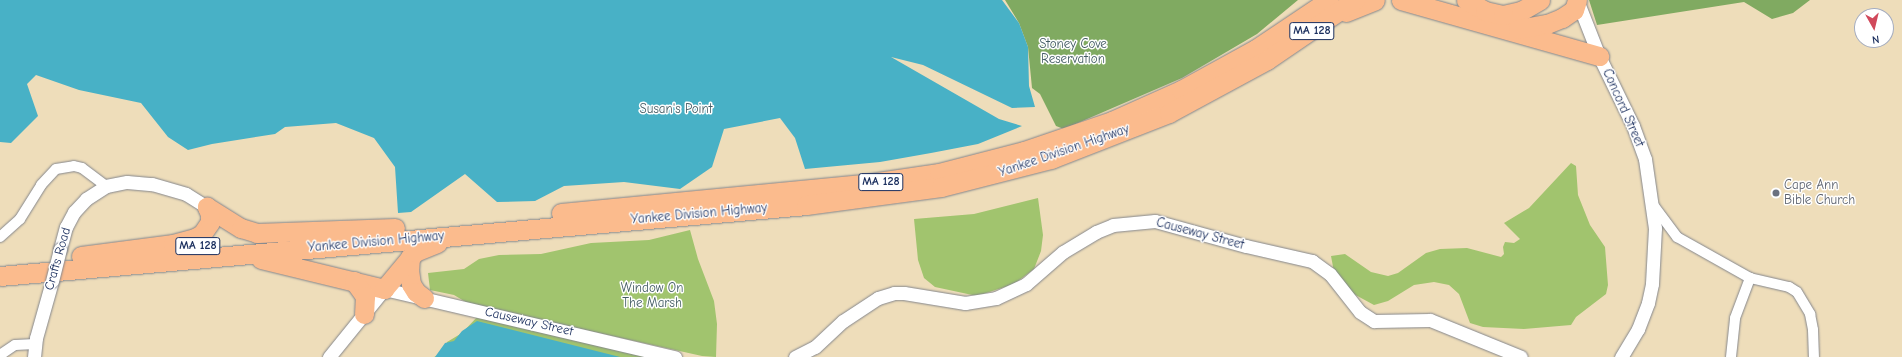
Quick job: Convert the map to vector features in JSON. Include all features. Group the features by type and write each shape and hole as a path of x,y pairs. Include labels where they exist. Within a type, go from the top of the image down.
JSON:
{"highway":[{"name":"Yankee Division Highway","path":"0,264 840,188 908,178 977,164 1058,141 1154,103 1223,69 1329,0"},
{"name":"Yankee Division Highway","path":"0,276 862,200 973,180 1051,159 1141,125 1195,100 1268,60 1355,0"},
{"path":"1268,60 1351,9 1375,0"},
{"path":"1401,0 1513,30 1599,56"},
{"path":"1466,0 1479,9 1497,14 1510,14 1536,4 1554,0"},
{"path":"1513,30 1528,29 1555,21 1574,10 1577,0"},
{"path":"207,207 240,228 262,233 395,228"},
{"path":"80,256 174,244 195,238 202,234 210,222 210,214 207,207"},
{"path":"153,262 263,259 384,289 410,257 419,249 433,244 558,226"},
{"path":"410,257 409,270 411,284 416,292 424,298"},
{"path":"354,281 365,296 364,314"}],"street":[{"name":"Concord Street","path":"1577,0 1599,56 1633,126 1645,159 1655,228 1652,284 1644,316 1621,357"},
{"path":"0,237 23,215 41,185 56,169 74,166 82,168 106,186"},
{"name":"Crafts Road","path":"0,355 15,345 35,350 66,227 74,212 86,199 106,186 127,182 152,184 186,194 207,207"},
{"path":"1651,202 1677,237 1750,278 1789,288 1797,292 1806,306 1813,330 1814,357"},
{"name":"Causeway Street","path":"795,357 815,347 863,306 890,294 922,295 965,303 978,302 1010,294 1026,284 1072,246 1113,225 1136,221 1164,222 1246,246 1312,261 1322,266 1341,285 1367,318 1382,322 1430,320 1521,357"},
{"path":"1731,357 1735,318 1750,278"},
{"path":"329,357 384,289"},
{"name":"Causeway Street","path":"384,289 675,357"}],"green space":[{"name":"Stoney Cove Reservation","path":"1005,0 1298,0 1257,34 1182,78 1064,129 1056,126 1040,94 1032,88 1028,47 1019,23"},
{"path":"1589,0 1810,0 1793,13 1772,19 1744,2 1597,25"},
{"path":"1571,163 1576,166 1578,195 1590,225 1605,247 1608,285 1606,294 1576,317 1571,325 1524,329 1483,327 1470,323 1459,294 1449,285 1434,282 1414,285 1388,301 1374,305 1350,292 1334,272 1331,256 1345,254 1371,272 1388,276 1398,273 1426,253 1440,249 1467,248 1501,257 1504,254 1503,247 1505,242 1514,243 1520,239 1504,223 1529,208"},
{"path":"1038,198 1043,235 1041,251 1034,269 1014,284 977,296 935,287 924,278 918,260 914,219 974,214"},
{"name":"Window On The Marsh","path":"690,230 698,259 714,301 717,324 716,357 702,356 469,304 454,295 430,290 428,273 464,269 479,259 499,255 541,254 591,243 649,240"},
{"path":"478,316 532,330 654,357 434,357 444,353 447,342 462,333"}],"water":[{"path":"0,0 1002,0 1019,23 1028,47 1029,86 1035,107 1012,108 923,65 891,57 999,119 1022,126 978,144 880,162 805,169 795,138 780,118 724,129 712,167 680,189 624,182 564,186 535,201 497,202 465,174 411,212 398,213 395,167 374,138 336,123 285,127 275,134 212,144 188,150 168,137 141,103 79,90 36,75 27,84 38,116 11,143 0,142"},
{"path":"477,321 620,357 435,357 445,343 454,341 462,331"}],"place":[{"name":"Cape Ann Bible Church","path":"1776,193"}],"park label":[{"name":"Susan's Point","path":"676,109"}]}
